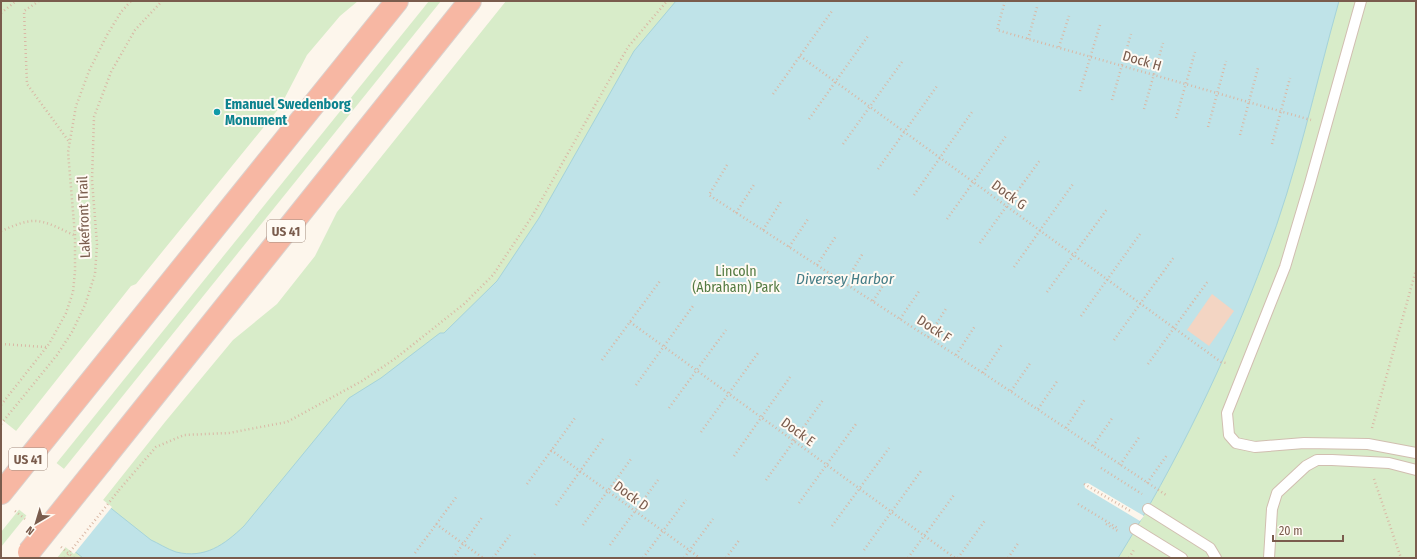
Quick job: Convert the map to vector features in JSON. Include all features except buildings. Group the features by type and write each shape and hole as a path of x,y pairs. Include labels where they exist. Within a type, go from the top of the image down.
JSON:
{"highway":[{"name":"US 41","path":"1,493 397,1"},
{"name":"US 41","path":"27,555 470,1"}],"lane":[{"path":"1361,1 1285,267 1227,413 1229,435 1236,443 1256,447 1304,443 1368,444 1416,453"},
{"path":"1317,443 1318,460"},
{"path":"1269,558 1272,510 1277,493 1302,469 1318,460 1332,460 1389,464 1416,470"},
{"path":"1148,509 1210,548 1216,558"},
{"path":"1136,529 1182,558"}],"path":[{"path":"1,13 16,1"},
{"path":"39,1 24,11 27,84 70,143"},
{"name":"Lakefront Trail","path":"1,405 59,328 73,292 75,271 74,235 69,160 76,106 88,71 121,12 131,1"},
{"name":"Lakefront Trail","path":"1,424 57,355 72,332 85,305 94,274 98,244 92,180 94,117 111,72 135,30 162,1"},
{"path":"65,558 119,490 156,447 184,435 229,432 287,422 373,374 396,358 464,304 493,275 533,215 628,47 667,1"},
{"name":"Dock H","path":"1005,1 997,30 1308,119"},
{"path":"1028,39 1037,7"},
{"path":"773,94 832,11"},
{"path":"1059,47 1068,16"},
{"path":"1080,91 1100,25"},
{"path":"1112,100 1131,34"},
{"path":"809,119 868,36"},
{"path":"1144,109 1162,43"},
{"path":"1176,118 1195,52"},
{"name":"Dock G","path":"800,56 1221,362 1226,364"},
{"path":"1208,127 1226,61"},
{"path":"843,144 902,62"},
{"path":"1240,135 1258,68"},
{"path":"1272,144 1290,78"},
{"path":"878,169 937,86"},
{"path":"914,195 972,112"},
{"path":"947,219 1006,136"},
{"path":"980,243 1040,160"},
{"name":"Dock F","path":"727,165 709,195 984,373 1166,495"},
{"path":"736,213 755,183"},
{"path":"1014,267 1073,184"},
{"path":"763,230 782,200"},
{"path":"1048,292 1107,209"},
{"path":"789,247 808,219"},
{"path":"1,231 15,225 33,221 49,225 74,235"},
{"path":"1081,316 1140,234"},
{"path":"817,265 836,236"},
{"path":"844,283 864,253"},
{"path":"1114,340 1174,257"},
{"path":"1372,428 1416,270"},
{"path":"873,301 892,272"},
{"path":"602,360 660,281"},
{"path":"1148,364 1208,281"},
{"path":"900,319 920,290"},
{"path":"636,385 692,306"},
{"path":"928,337 947,307"},
{"name":"Dock E","path":"630,322 955,558"},
{"path":"956,355 975,326"},
{"path":"669,408 726,330"},
{"path":"984,373 1003,343"},
{"path":"1,344 46,347"},
{"path":"701,432 758,353"},
{"path":"1011,391 1031,362"},
{"path":"734,456 790,377"},
{"path":"1038,409 1058,380"},
{"path":"1066,428 1085,399"},
{"path":"766,480 823,400"},
{"path":"1093,446 1113,417"},
{"path":"527,484 575,418"},
{"path":"799,503 856,424"},
{"path":"1120,465 1140,436"},
{"path":"556,505 603,439"},
{"path":"832,526 889,448"},
{"name":"Dock D","path":"551,450 700,558"},
{"path":"1147,483 1167,454"},
{"path":"583,525 631,459"},
{"path":"1100,468 1146,496"},
{"path":"864,550 921,471"},
{"path":"1373,475 1401,558"},
{"path":"610,545 658,480"},
{"path":"1084,484 1136,515"},
{"path":"908,558 954,495"},
{"path":"415,553 457,496"},
{"path":"643,558 686,500"},
{"path":"1078,504 1125,533"},
{"path":"453,558 483,516"},
{"path":"684,558 713,519"},
{"path":"958,558 986,519"},
{"path":"436,524 483,558"},
{"path":"1106,524 1118,531 1119,529"},
{"path":"493,558 510,535"},
{"path":"726,558 740,539"},
{"path":"1008,558 1019,542"},
{"path":"532,558 535,554"}],"green space":[{"path":"1,1 358,1 340,16 307,55 280,107 136,284 131,286 1,450"},
{"path":"429,1 441,1 1,547 1,532"},
{"name":"Diversey Harbor","path":"506,1 1416,1 1416,558 57,558 165,422 233,340 277,304 315,256 337,212"}],"water":[{"name":"Diversey Harbor","path":"676,1 1339,1 1287,194 1250,296 1199,411 1160,486 1118,558 83,558 1,493 1,421 151,540 176,552 196,554 213,549 229,539 244,526 349,398 381,378 440,333 444,333 497,281 539,218 634,51"}],"pier":[{"path":"1,419 112,507 74,554 1,495"},
{"path":"1088,483 1144,516 1140,521 1085,488 1084,484"}],"place":[{"name":"Emanuel Swedenborg Monument","path":"217,112"}],"park label":[{"name":"Lincoln (Abraham) Park","path":"736,280"}]}
